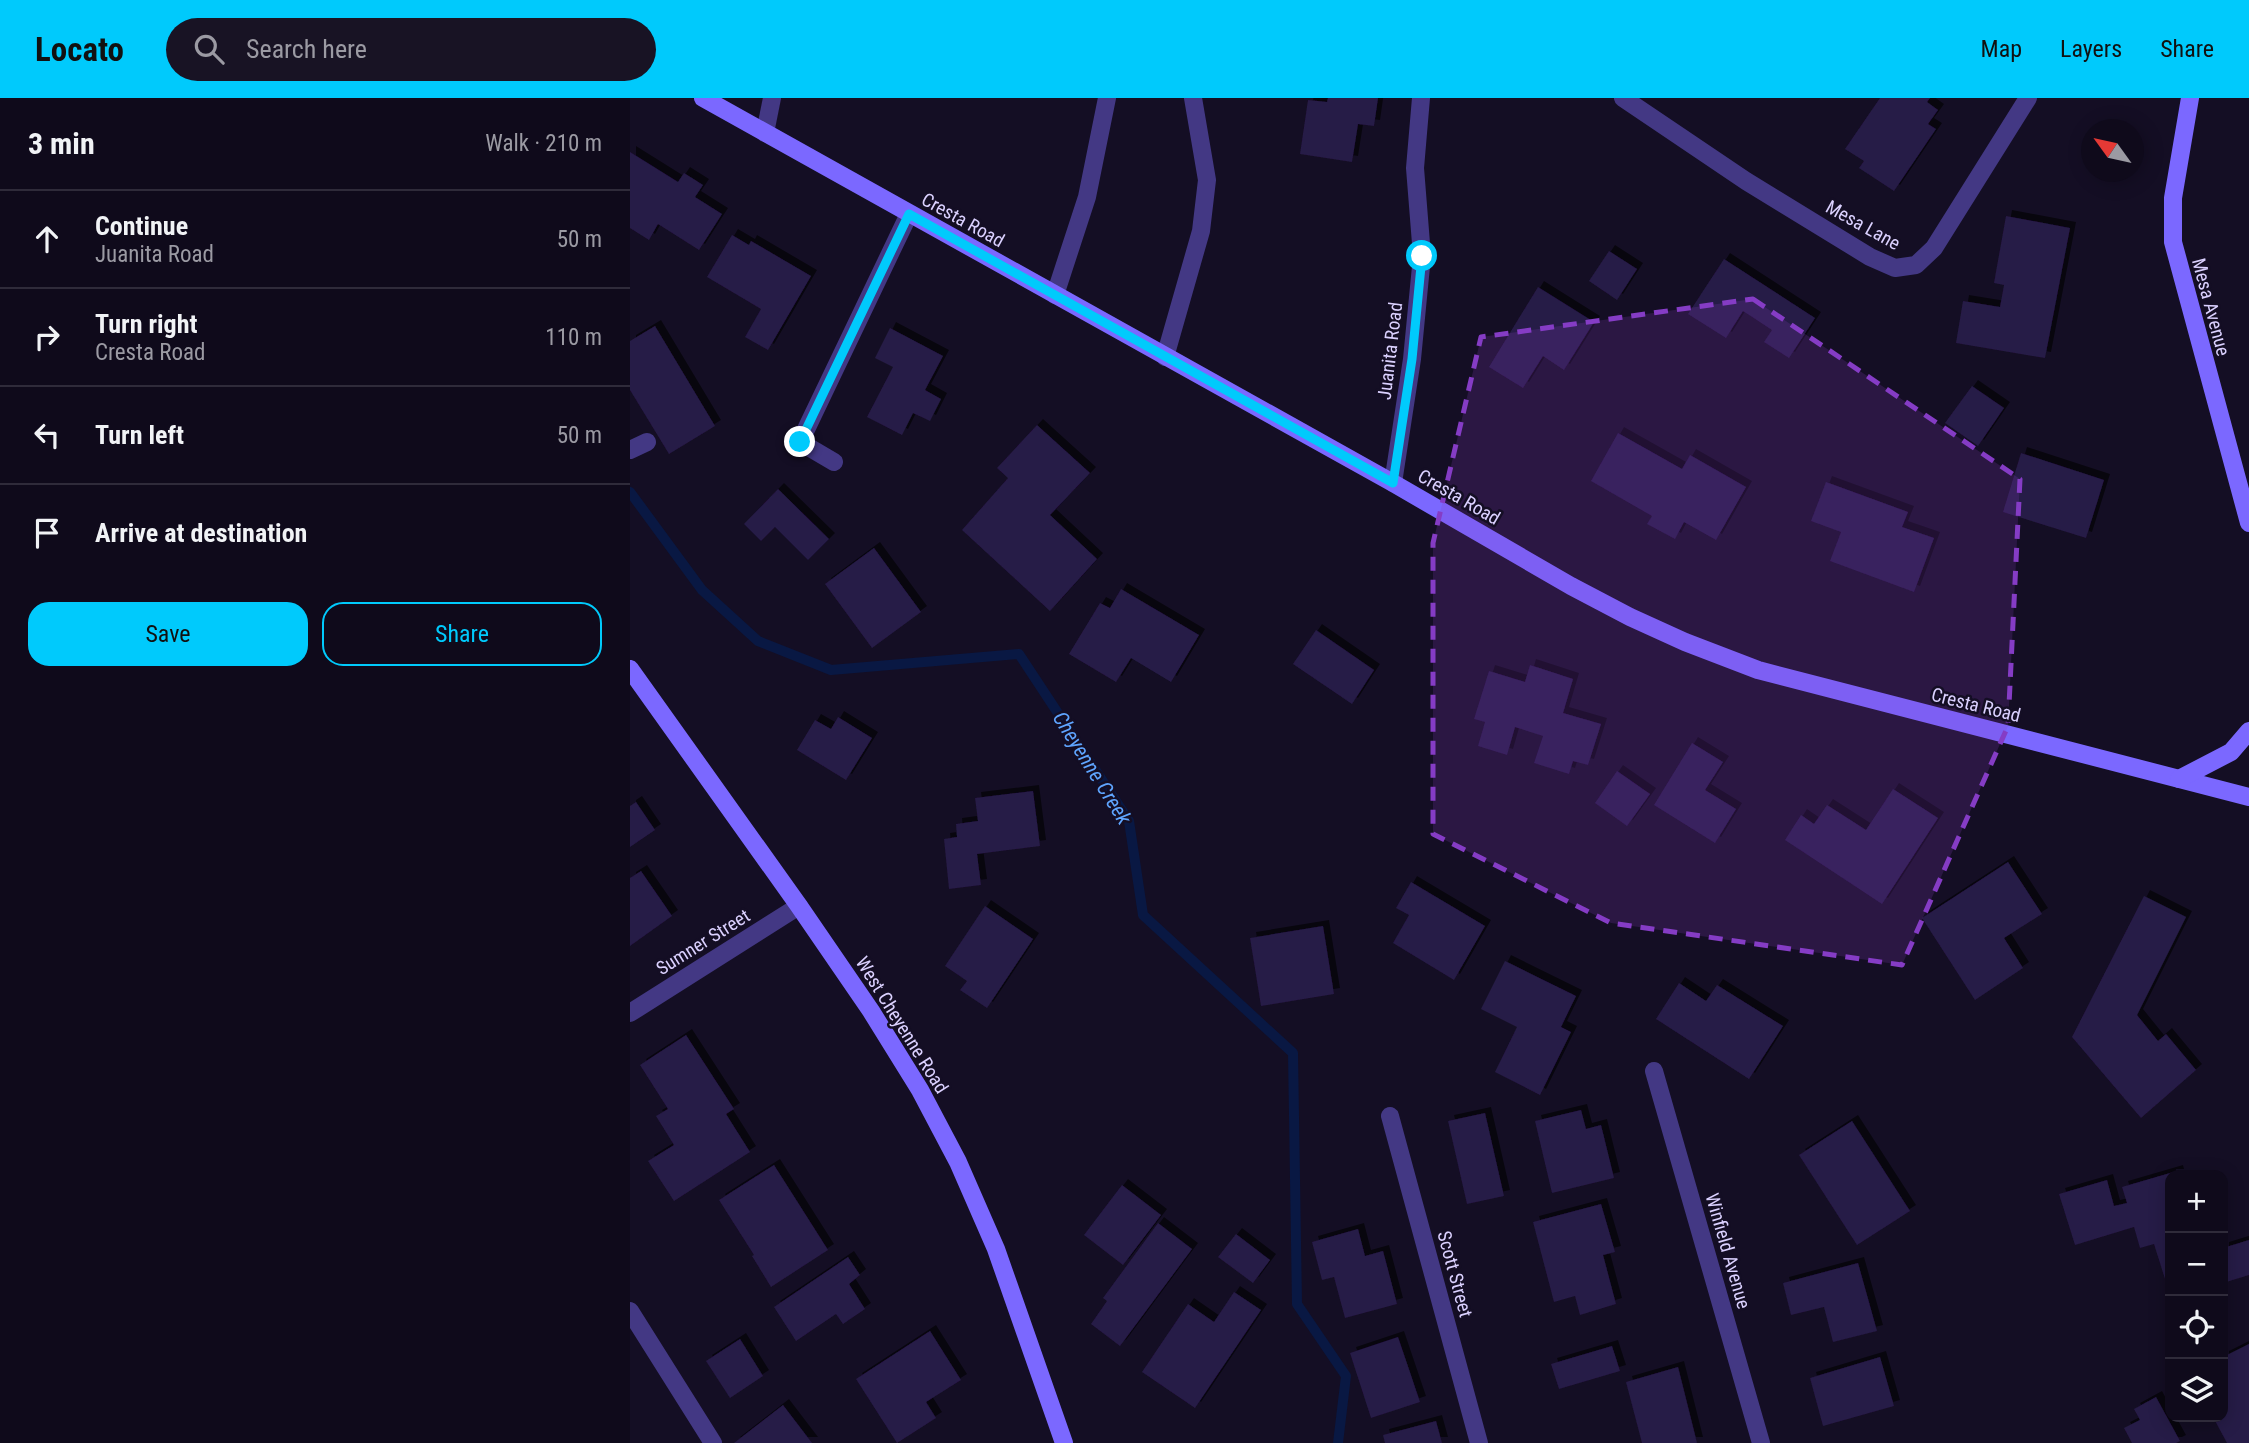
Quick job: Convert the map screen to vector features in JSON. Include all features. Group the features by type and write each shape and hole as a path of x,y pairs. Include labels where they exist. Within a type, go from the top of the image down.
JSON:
{"main road":[{"name":"Cresta Road","path":"703,98 1629,617 1746,665 2249,797"},
{"name":"Mesa Avenue","path":"2187,99 2173,198 2173,242 2249,523"},
{"name":"West Cheyenne Road","path":"630,669 799,906 871,1011 920,1090 957,1162 996,1249 1064,1443"},
{"path":"2179,779 2231,752 2249,731"}],"street":[{"path":"765,132 772,98"},
{"path":"1055,295 1087,197 1107,98"},
{"path":"1166,357 1201,231 1207,180 1193,98"},
{"name":"Juanita Road","path":"1393,483 1412,359 1422,256 1415,169 1421,98"},
{"name":"Mesa Lane","path":"1623,98 1746,181 1870,257 1895,268 1916,265 1934,248 2028,98"},
{"path":"834,462 800,442 909,214"},
{"path":"630,450 647,442"},
{"name":"Sumner Street","path":"630,1013 799,906"},
{"name":"Winfield Avenue","path":"1654,1070 1761,1443"},
{"name":"Scott Street","path":"1390,1116 1479,1443"},
{"path":"630,1311 713,1443"}],"highlighted area":[{"path":"1753,299 2020,479 2008,726 1902,965 1611,923 1433,834 1433,543 1481,337"}],"building":[{"path":"1328,98 1378,98 1374,126 1358,124 1352,162 1300,154 1308,100 1327,102"},
{"path":"1880,98 1930,98 1927,102 1938,110 1928,124 1936,129 1894,191 1859,168 1864,161 1845,149"},
{"path":"630,152 678,182 684,173 703,185 695,197 722,214 699,250 658,224 649,240 630,228"},
{"path":"2006,216 2070,228 2045,358 1956,343 1963,301 2000,307 2004,285 1994,283"},
{"path":"732,235 749,245 751,241 811,276 768,350 745,337 761,309 707,277"},
{"path":"1609,251 1637,269 1617,300 1589,281"},
{"path":"1724,259 1815,318 1789,358 1764,342 1772,330 1743,311 1726,338 1688,314"},
{"path":"1538,287 1594,322 1564,370 1543,356 1523,388 1489,367"},
{"path":"655,326 715,426 669,454 630,390 630,341"},
{"path":"890,328 943,356 925,390 941,399 930,421 913,413 902,435 867,417 893,367 875,358"},
{"path":"1972,386 2004,408 1978,446 1945,423"},
{"path":"1037,425 1090,473 1050,515 1097,559 1050,611 962,530 1008,478 997,468"},
{"path":"1618,433 1682,469 1690,455 1746,487 1716,540 1684,522 1675,539 1647,524 1652,516 1591,481"},
{"path":"2021,453 2104,480 2086,538 2003,512"},
{"path":"1826,482 1908,512 1902,527 1934,538 1914,592 1830,561 1841,532 1811,521"},
{"path":"778,489 829,539 808,560 775,527 761,541 744,524"},
{"path":"874,548 921,612 872,648 825,584"},
{"path":"1121,589 1199,635 1171,682 1131,658 1116,682 1069,654 1100,603 1110,608"},
{"path":"1316,630 1374,670 1352,704 1293,664"},
{"path":"1530,665 1573,679 1563,713 1601,724 1588,765 1573,761 1569,774 1534,763 1543,736 1515,727 1507,755 1478,746 1485,722 1474,719 1489,671 1525,682"},
{"path":"838,717 872,738 846,780 797,750 815,720 831,729"},
{"path":"1692,743 1723,762 1705,790 1736,809 1715,843 1654,805"},
{"path":"1617,771 1650,794 1627,826 1595,803"},
{"path":"1893,789 1938,818 1882,904 1785,840 1801,815 1814,824 1827,805 1866,830"},
{"path":"1033,791 1040,846 977,854 981,885 949,889 944,839 957,837 956,824 978,821 975,798"},
{"path":"636,802 655,830 630,847 630,806"},
{"path":"2008,862 2042,914 2004,938 2023,968 1975,1000 1922,918"},
{"path":"641,871 672,916 630,946 630,878"},
{"path":"1411,882 1485,926 1454,980 1393,943 1409,915 1396,908"},
{"path":"2144,896 2186,917 2137,1015 2158,1041 2166,1034 2196,1070 2141,1118 2072,1037"},
{"path":"985,906 1033,939 987,1008 960,990 967,981 945,966"},
{"path":"1323,926 1334,994 1261,1006 1250,938"},
{"path":"1505,961 1576,996 1561,1027 1571,1032 1540,1095 1495,1072 1517,1027 1481,1009"},
{"path":"1679,983 1706,1001 1717,985 1783,1026 1749,1079 1656,1019"},
{"path":"686,1035 734,1109 726,1114 750,1152 674,1201 648,1161 674,1145 656,1116 668,1109 640,1065"},
{"path":"1581,1110 1586,1129 1601,1125 1614,1178 1552,1193 1535,1121"},
{"path":"1485,1113 1504,1196 1467,1204 1448,1121"},
{"path":"1852,1121 1910,1211 1857,1245 1799,1155"},
{"path":"774,1165 828,1250 771,1287 719,1200"},
{"path":"2165,1174 2165,1279 2154,1244 2140,1248 2134,1227 2075,1245 2059,1194 2107,1180 2114,1206 2127,1203 2122,1187"},
{"path":"1122,1185 1161,1215 1123,1265 1084,1235"},
{"path":"1601,1204 1615,1252 1603,1255 1616,1304 1580,1315 1575,1296 1554,1302 1533,1222"},
{"path":"1158,1223 1192,1249 1120,1346 1091,1324 1107,1301 1103,1298"},
{"path":"1358,1229 1365,1256 1383,1251 1397,1304 1345,1318 1334,1277 1322,1280 1312,1242"},
{"path":"1236,1234 1270,1260 1253,1283 1218,1257"},
{"path":"2249,1240 2249,1275 2228,1281 2228,1246"},
{"path":"848,1257 860,1275 849,1284 865,1309 843,1324 836,1314 796,1341 774,1307"},
{"path":"1858,1263 1877,1331 1833,1342 1824,1307 1791,1315 1783,1283"},
{"path":"1234,1292 1261,1310 1195,1408 1142,1372 1188,1304 1214,1322"},
{"path":"930,1331 961,1380 926,1402 936,1418 897,1443 856,1379"},
{"path":"1398,1337 1420,1402 1371,1418 1350,1353"},
{"path":"740,1339 763,1376 730,1398 706,1361"},
{"path":"2249,1344 2249,1443 2227,1443 2216,1422 2228,1422 2228,1354"},
{"path":"1612,1346 1620,1371 1559,1389 1551,1364"},
{"path":"1880,1357 1894,1406 1823,1426 1810,1378"},
{"path":"1678,1367 1697,1443 1642,1443 1626,1382"},
{"path":"2156,1397 2165,1414 2165,1422 2170,1422 2180,1441 2132,1443 2124,1428 2140,1420 2134,1409"},
{"path":"783,1405 812,1443 734,1443"},
{"path":"1436,1421 1442,1443 1385,1443 1383,1435"}],"waterway":[{"name":"Cheyenne Creek","path":"630,492 702,590 758,641 831,670 1019,654 1129,821 1143,915 1293,1053 1297,1304 1346,1376 1338,1443"}],"route":[{"path":"800,442 909,214 1393,483 1412,359 1422,256"}]}
